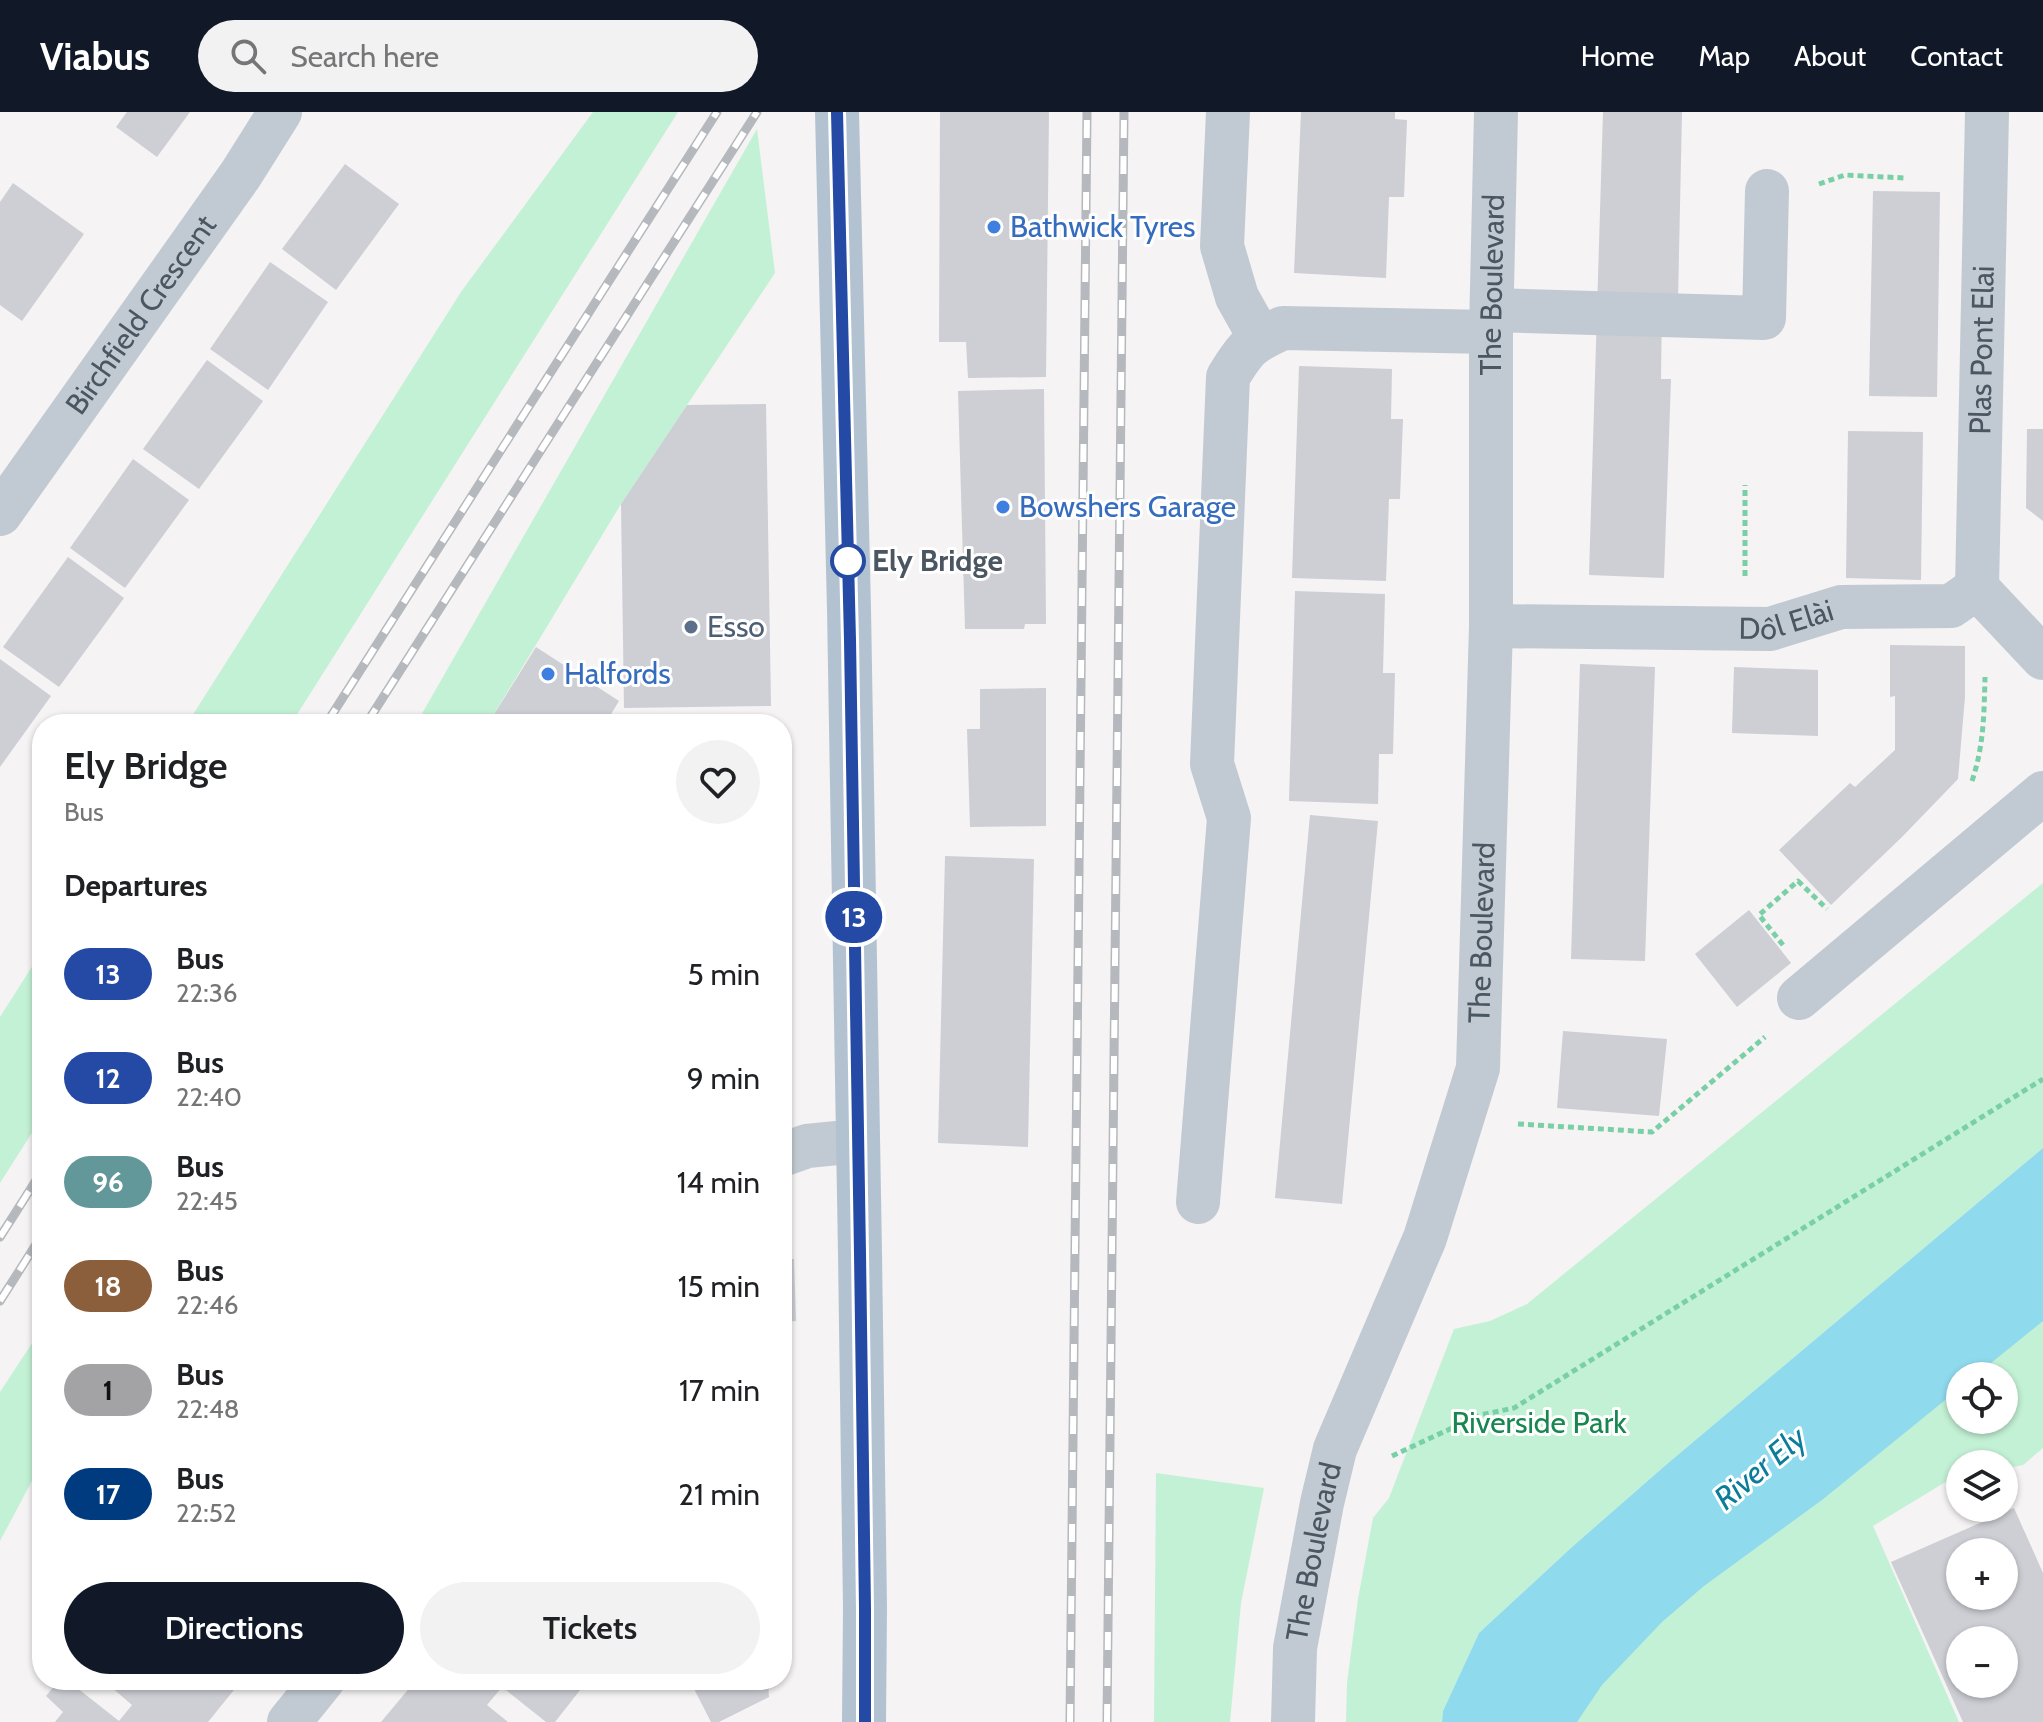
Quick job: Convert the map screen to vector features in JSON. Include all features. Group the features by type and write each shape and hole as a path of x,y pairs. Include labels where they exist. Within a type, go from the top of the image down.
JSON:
{"main road":[{"path":"837,112 849,593 865,1608 864,1722"}],"street":[{"name":"Birchfield Crescent","path":"0,514 241,174 280,112"},
{"path":"1228,112 1222,246 1237,297 1260,338"},
{"name":"The Boulevard","path":"1293,1722 1295,1648 1335,1449 1425,1238 1478,1068 1491,626 1496,112"},
{"name":"Plas Pont Elai","path":"1977,588 1987,112"},
{"path":"1198,1202 1229,818 1212,764 1228,377 1243,352 1260,338 1283,328 1492,321 1764,318 1767,191"},
{"path":"1977,588 2043,658"},
{"name":"Dôl Elài","path":"1491,626 1770,629 1841,607 1951,606 1977,588"},
{"path":"1799,998 2043,793"},
{"path":"792,1151 807,1146 857,1141"},
{"path":"289,1722 315,1690"}],"path":[{"path":"1767,191 1802,191 1845,175 1905,178"},
{"path":"1745,485 1745,585"},
{"path":"1970,787 1984,735 1985,675"},
{"path":"1516,1124 1652,1132 1786,1020 1799,998 1783,978 1799,965 1759,915 1798,881 1828,910"},
{"path":"1335,1449 1383,1460 1480,1415 1514,1408 2043,1079"}],"green space":[{"path":"593,112 678,112 297,714 193,714 461,292"},
{"path":"757,129 775,273 621,504 494,714 422,714"},
{"name":"Riverside Park","path":"2043,883 2043,1148 1667,1464 1479,1633 1443,1711 1442,1722 1346,1722 1347,1683 1358,1599 1373,1518 1389,1498 1454,1329 1490,1321 1527,1304"},
{"path":"32,967 32,1133 0,1183 0,1017"},
{"path":"2043,1244 2043,1448 2018,1466 2018,1450 1946,1450 1946,1482 1873,1526 1959,1722 1524,1722"},
{"path":"32,1343 32,1481 0,1541 0,1392"},
{"path":"1156,1473 1264,1488 1241,1603 1230,1722 1154,1722"}],"water":[{"name":"River Ely","path":"2043,1148 2043,1321 1992,1362 1946,1362 1946,1399 1822,1500 1704,1586 1662,1622 1602,1685 1577,1722 1442,1722 1443,1711 1479,1633 1667,1464"}],"building":[{"path":"127,112 190,112 157,157 116,127"},
{"name":"Bathwick Tyres","path":"940,112 1049,112 1046,377 968,378 966,342 939,342"},
{"path":"1301,112 1395,112 1395,119 1407,120 1404,197 1389,197 1386,278 1294,273"},
{"path":"1603,112 1682,112 1678,301 1662,301 1661,379 1671,379 1664,578 1589,575"},
{"path":"345,164 399,204 336,290 282,249"},
{"path":"13,183 84,234 22,321 0,305 0,202"},
{"path":"1873,191 1940,192 1937,397 1869,396"},
{"path":"270,262 328,302 268,390 210,349"},
{"path":"207,360 263,401 199,489 143,449"},
{"path":"1299,366 1392,369 1391,419 1403,419 1400,499 1389,499 1386,581 1292,578"},
{"name":"Bowshers Garage","path":"1044,389 1046,624 1025,624 1024,629 965,629 958,391"},
{"path":"766,404 771,706 624,708 621,504 687,405"},
{"path":"2027,429 2043,429 2043,521 2026,508"},
{"path":"1848,431 1923,432 1921,580 1846,578"},
{"path":"133,459 189,500 125,588 70,548"},
{"path":"68,557 124,598 59,687 3,647"},
{"path":"1295,591 1385,594 1383,673 1395,673 1393,754 1379,754 1378,804 1289,801"},
{"path":"1890,645 1965,646 1965,697 1958,779 1831,905 1779,850 1850,783 1855,787 1895,750 1895,696 1890,697"},
{"name":"Halfords","path":"536,647 619,701 611,714 494,714"},
{"path":"0,659 51,696 38,714 32,714 32,722 0,767"},
{"path":"1580,664 1655,667 1645,961 1571,959"},
{"path":"1734,667 1818,670 1818,736 1732,733"},
{"path":"1046,688 1046,826 970,827 967,729 980,729 980,689"},
{"path":"1310,815 1378,821 1342,1204 1275,1198"},
{"path":"945,856 1034,859 1028,1147 938,1143"},
{"path":"1749,910 1791,963 1737,1007 1695,954"},
{"path":"1563,1031 1667,1039 1659,1116 1557,1108"},
{"path":"792,1259 794,1259 796,1321 792,1321"},
{"path":"2018,1517 2043,1573 2043,1722 1963,1722 1952,1698 2018,1698 2018,1626 1946,1626 1946,1684 1891,1562 1982,1522 2018,1522"},
{"path":"51,1690 80,1690 119,1721 132,1705 115,1690 234,1690 208,1722 55,1722 63,1712 46,1696"},
{"path":"408,1690 500,1690 487,1705 508,1722 381,1722"},
{"path":"506,1690 580,1690 555,1722 546,1722"},
{"path":"695,1690 769,1690 769,1697 719,1722 711,1722"}],"railway":[{"path":"332,714 717,112"},
{"path":"372,714 757,112"},
{"path":"1070,1722 1087,112"},
{"path":"1107,1722 1124,112"},
{"path":"0,1237 32,1187"},
{"path":"0,1301 32,1251"}],"bus line":[{"name":"13","path":"837,112 850,640 865,1722"}],"place":[{"name":"Bathwick Tyres","path":"994,227"},
{"name":"Bowshers Garage","path":"1003,507"},
{"name":"Ely Bridge","path":"848,561"},
{"name":"Esso","path":"691,627"},
{"name":"Halfords","path":"548,674"}]}
